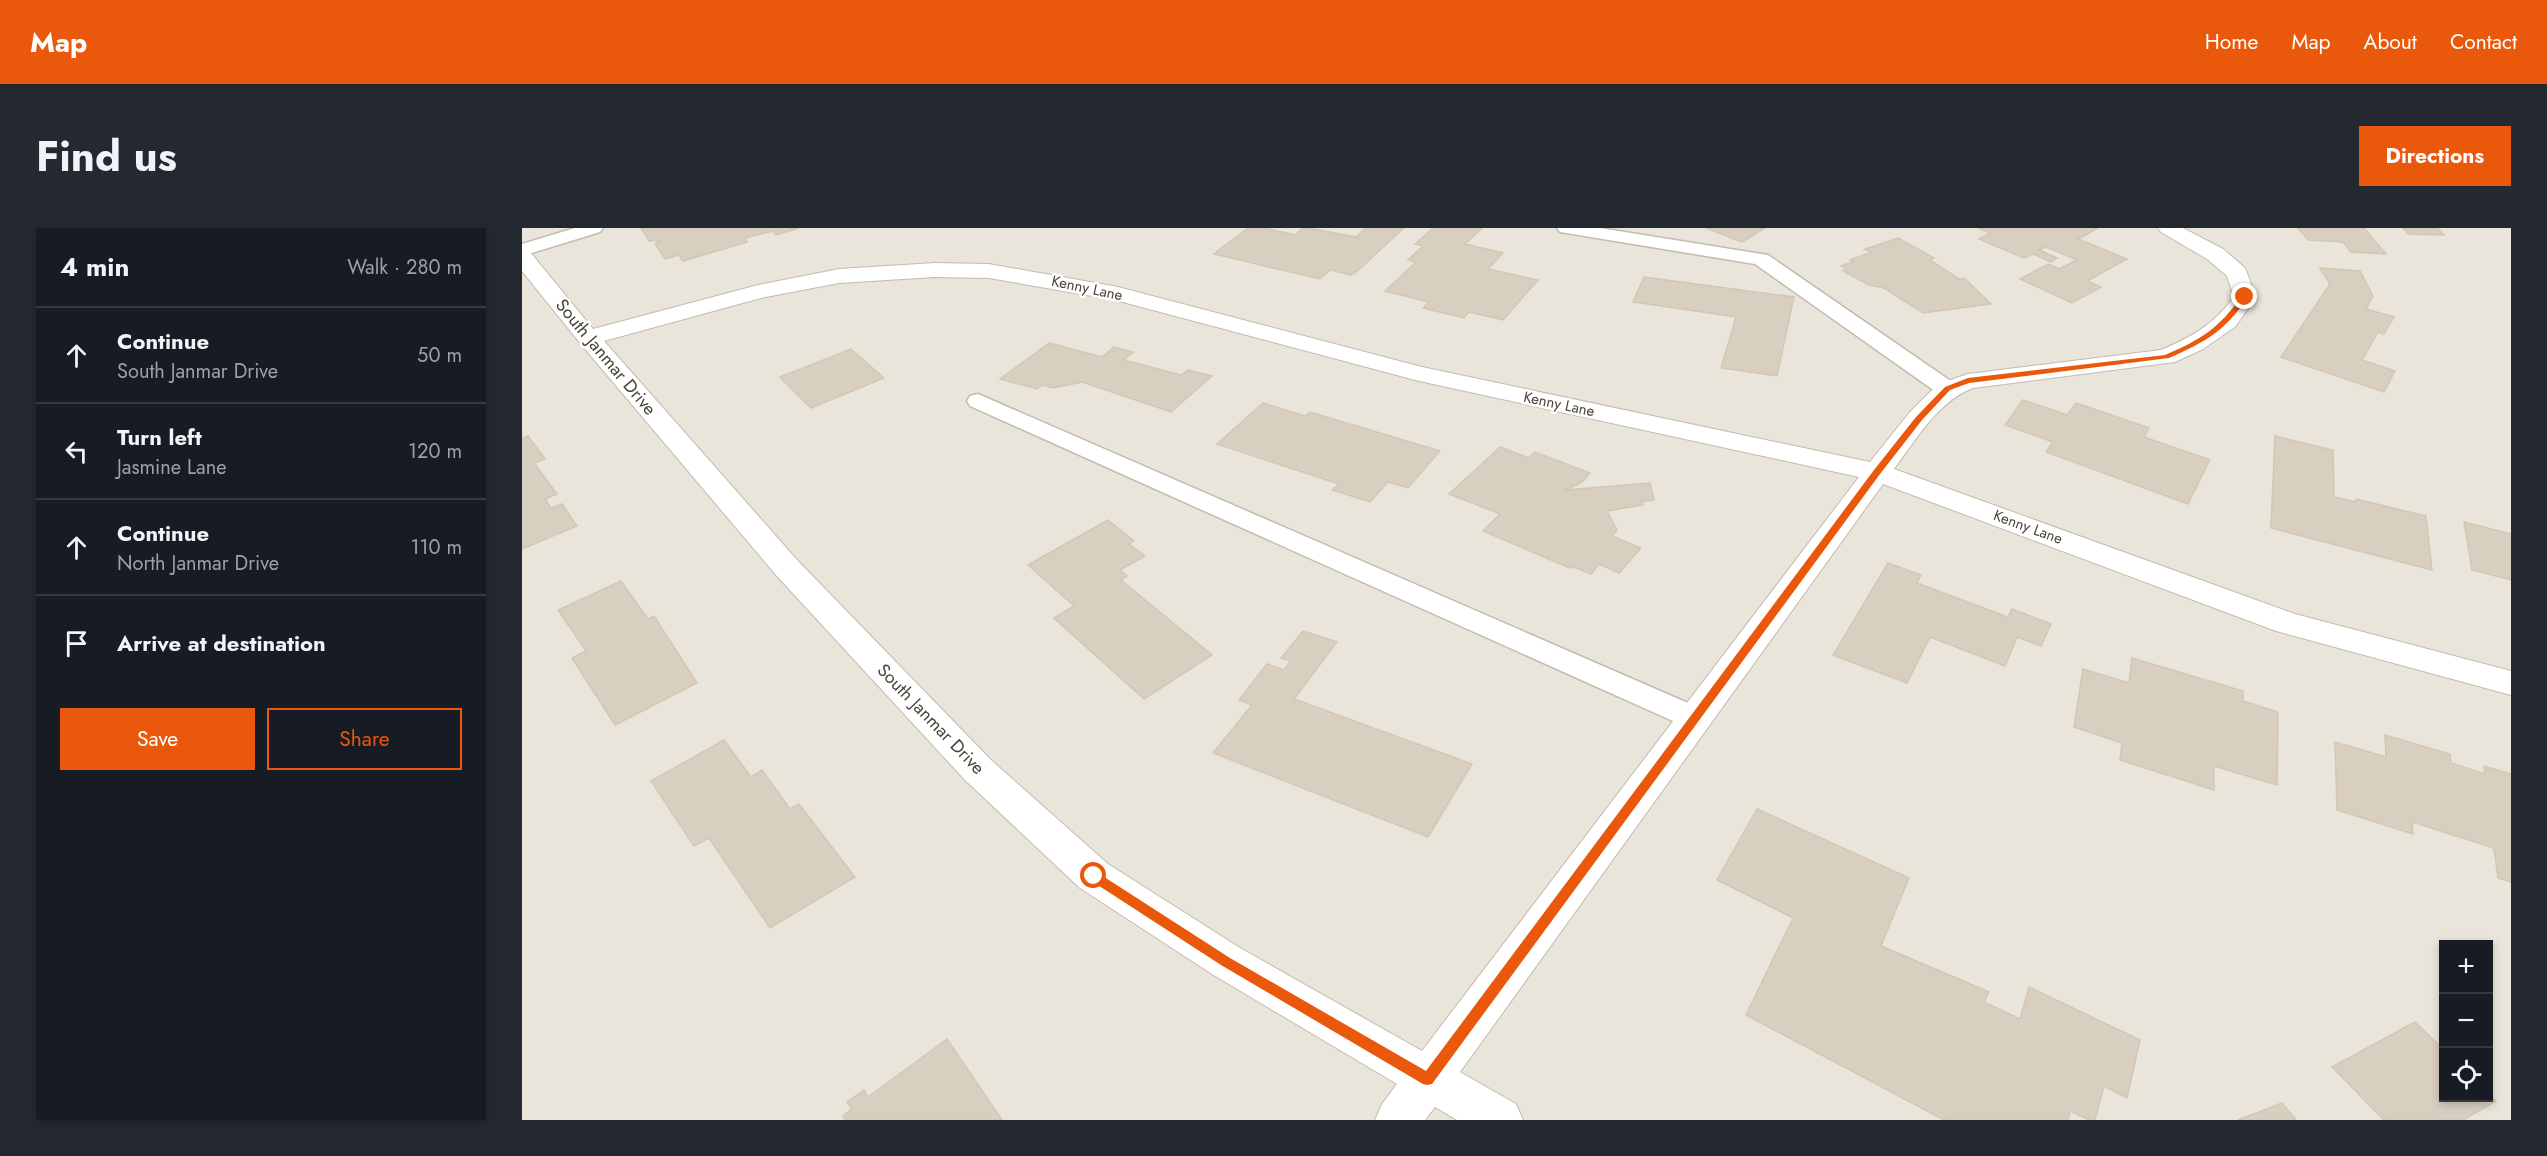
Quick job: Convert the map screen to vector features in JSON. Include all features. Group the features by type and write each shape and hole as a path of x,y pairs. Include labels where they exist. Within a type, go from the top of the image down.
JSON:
{"street":[{"path":"1398,1120 1877,472 1919,418 1947,389 1968,381 2166,357 2195,344 2227,322 2245,297 2237,273 2215,254 2168,228"},
{"name":"South Janmar Drive","path":"522,257 588,338 787,568 978,770 1094,876 1226,962 1500,1120"},
{"name":"Kenny Lane","path":"588,338 795,283 888,271 988,271 1066,283 1118,294 1419,374 1877,472 2287,622 2511,683"}],"lane":[{"path":"522,250 594,228"},
{"path":"1566,228 1761,259 1947,389"},
{"path":"978,401 1694,718"}],"shaded area":[{"path":"522,228 2511,228 2511,1120 522,1120"}],"building":[{"path":"641,228 799,228 776,235 773,231 745,238 747,242 683,261 679,255 665,259 655,244 662,240 649,241"},
{"path":"1248,228 1264,228 1295,235 1303,228 1308,228 1356,237 1366,228 1404,228 1355,273 1350,275 1330,270 1320,279 1214,254"},
{"path":"1433,228 1482,228 1465,244 1503,253 1488,269 1538,280 1503,320 1469,312 1464,318 1423,308 1429,302 1385,291 1416,262 1408,260 1423,246 1415,244"},
{"path":"1706,228 1765,228 1742,242"},
{"path":"1978,228 2098,228 2078,239 2127,259 2087,281 2101,287 2072,303 2020,279 2048,264 2059,269 2077,260 2046,247 2039,250 2057,258 2051,262 2033,254 2024,258 1979,239 1990,233"},
{"path":"2298,228 2364,228 2386,254 2351,252 2343,242 2308,240"},
{"path":"2403,228 2437,228 2444,235 2408,234"},
{"path":"1898,238 1934,258 1930,260 1959,279 1964,278 1991,304 1923,313 1884,288 1869,285 1843,271 1847,270 1841,266 1853,262 1850,260 1872,252 1865,249"},
{"path":"2320,268 2360,271 2373,296 2366,309 2394,317 2384,334 2378,332 2362,360 2395,371 2384,392 2281,357 2330,284"},
{"path":"1644,277 1794,297 1777,376 1721,368 1736,317 1633,302"},
{"path":"1049,343 1102,357 1114,347 1133,352 1124,360 1181,375 1188,370 1212,376 1171,412 1082,382 1053,388 1042,385 1037,389 1000,379"},
{"path":"851,349 884,378 811,408 780,377"},
{"path":"2023,400 2067,415 2076,403 2149,428 2144,437 2210,460 2188,504 2046,452 2053,442 2005,425"},
{"path":"1263,403 1305,416 1310,412 1440,451 1408,488 1388,482 1370,502 1332,490 1339,484 1217,444"},
{"path":"528,436 545,459 534,463 557,494 545,499 551,508 562,504 577,526 522,549 522,438"},
{"path":"2275,436 2333,450 2334,497 2356,502 2356,499 2426,516 2432,570 2271,528"},
{"path":"1500,447 1529,458 1535,452 1590,473 1581,483 1565,490 1650,483 1654,500 1641,502 1643,505 1607,511 1617,530 1612,536 1641,548 1619,573 1599,564 1591,574 1572,566 1570,568 1483,531 1500,514 1449,494"},
{"path":"1108,520 1134,541 1129,544 1145,556 1120,570 1127,576 1121,580 1212,655 1144,699 1054,618 1074,606 1028,565"},
{"path":"2464,522 2511,534 2511,580 2472,570"},
{"path":"1888,563 1921,575 1917,583 2008,617 2012,609 2051,624 2041,646 2017,637 2005,666 1930,637 1907,683 1833,655"},
{"path":"621,581 648,619 654,616 697,683 615,725 572,658 586,651 558,610"},
{"path":"1303,631 1337,642 1294,699 1472,764 1428,837 1213,753 1252,705 1239,700 1267,664 1284,670 1291,661 1281,658"},
{"path":"2132,658 2243,691 2243,701 2278,712 2277,785 2214,766 2214,790 2120,760 2122,743 2074,727 2083,669 2129,683"},
{"path":"2385,735 2450,754 2451,763 2485,774 2484,766 2511,774 2511,882 2498,878 2494,848 2412,822 2413,834 2337,810 2335,742 2386,757"},
{"path":"724,740 751,777 762,770 790,809 799,804 855,877 770,928 709,838 694,846 651,781"},
{"path":"1757,809 1909,878 1881,946 1989,992 1984,1002 2020,1019 2029,987 2140,1040 2127,1098 2104,1086 2095,1120 2089,1120 2070,1111 2068,1120 1944,1120 1746,1015 1793,918 1717,880"},
{"path":"2415,1022 2439,1045 2439,1102 2493,1102 2493,1098 2496,1101 2463,1120 2384,1120 2332,1067"},
{"path":"947,1039 1002,1120 845,1120 843,1116 852,1109 847,1102 864,1090 868,1097"},
{"path":"2282,1103 2296,1120 2238,1120"}],"route":[{"path":"1094,876 1226,962 1427,1079 1877,472 1919,418 1947,389 1968,381 2166,357 2195,344 2227,322 2245,297"}]}
